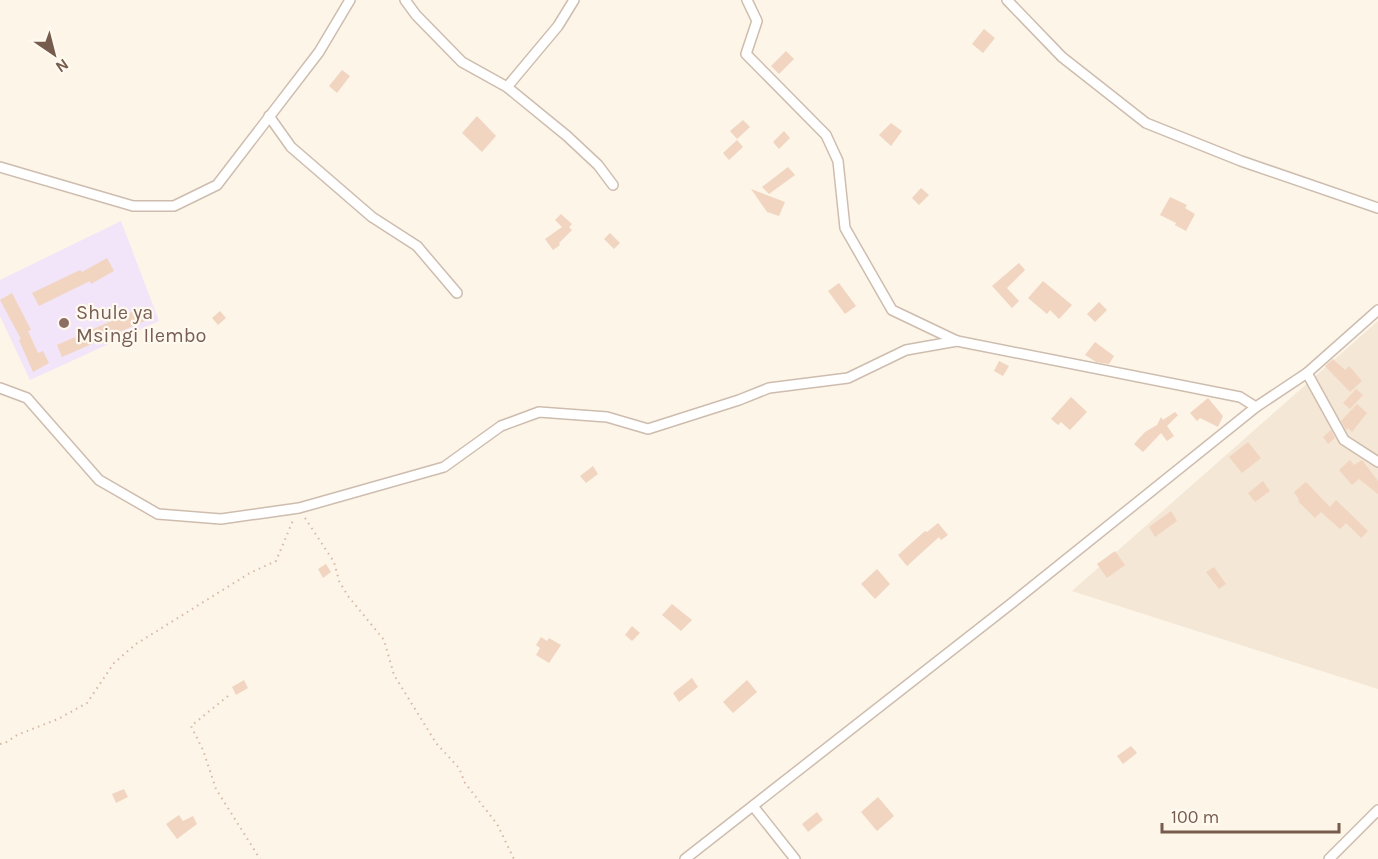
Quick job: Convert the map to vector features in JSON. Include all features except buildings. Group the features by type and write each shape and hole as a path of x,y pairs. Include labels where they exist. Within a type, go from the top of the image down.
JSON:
{"street":[{"path":"0,167 133,206 174,206 217,185 319,51 350,0"},
{"path":"405,0 416,15 462,62 507,87 567,136 598,165 613,186"},
{"path":"507,87 558,26 574,0"},
{"path":"747,0 757,21 746,54 826,135 838,161 844,228 892,310 957,341 1240,397 1256,407"},
{"path":"1007,0 1062,57 1146,123 1241,161 1378,207"},
{"path":"269,116 291,147 372,217 417,246 457,293"},
{"path":"684,859 1012,603 1256,407 1307,373 1378,310"},
{"path":"0,388 27,398 99,480 158,514 221,519 299,508 444,467 501,426 539,412 607,417 648,429 769,388 848,378 906,351 957,341"},
{"path":"1307,373 1344,440 1378,462"},
{"path":"753,806 795,859"},
{"path":"1329,859 1378,810"}],"path":[{"path":"0,744 5,744 17,735 58,719 87,703 114,663 136,644 250,573 276,561 299,508"},
{"path":"299,508 334,562 339,580 348,596 384,640 394,675 436,743 459,768 465,783 498,824 514,859"},
{"path":"228,696 191,726 203,750 216,789 260,859"}],"shaded area":[{"path":"121,221 159,321 30,380 0,316 0,280"},
{"path":"1378,321 1378,689 1072,591"}],"place":[{"name":"Shule ya Msingi Ilembo","path":"64,323"}]}
